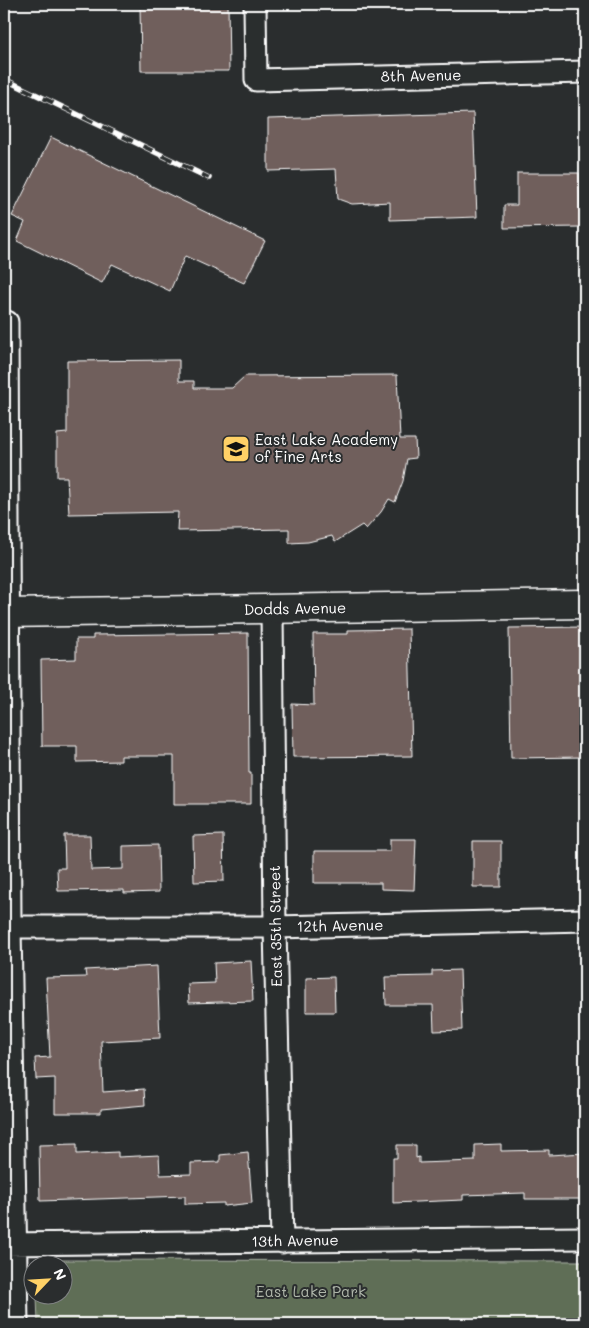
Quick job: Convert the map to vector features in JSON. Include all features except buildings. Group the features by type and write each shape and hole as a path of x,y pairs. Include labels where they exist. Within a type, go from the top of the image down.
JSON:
{"street":[{"name":"8th Avenue","path":"255,4 256,80 585,72"},
{"path":"7,322 7,927 10,1244 17,1324"},
{"name":"Dodds Avenue","path":"6,613 585,604"},
{"name":"East 35th Street","path":"272,610 275,927 282,1242"},
{"name":"12th Avenue","path":"7,927 275,927 585,920"},
{"name":"13th Avenue","path":"10,1244 585,1238"}],"green space":[{"name":"East Lake Park","path":"72,1260 585,1261 585,1324 38,1324 37,1306 72,1306"}],"railway":[{"path":"4,79 209,178"}],"place":[{"name":"East Lake Academy of Fine Arts","path":"236,449"}]}
